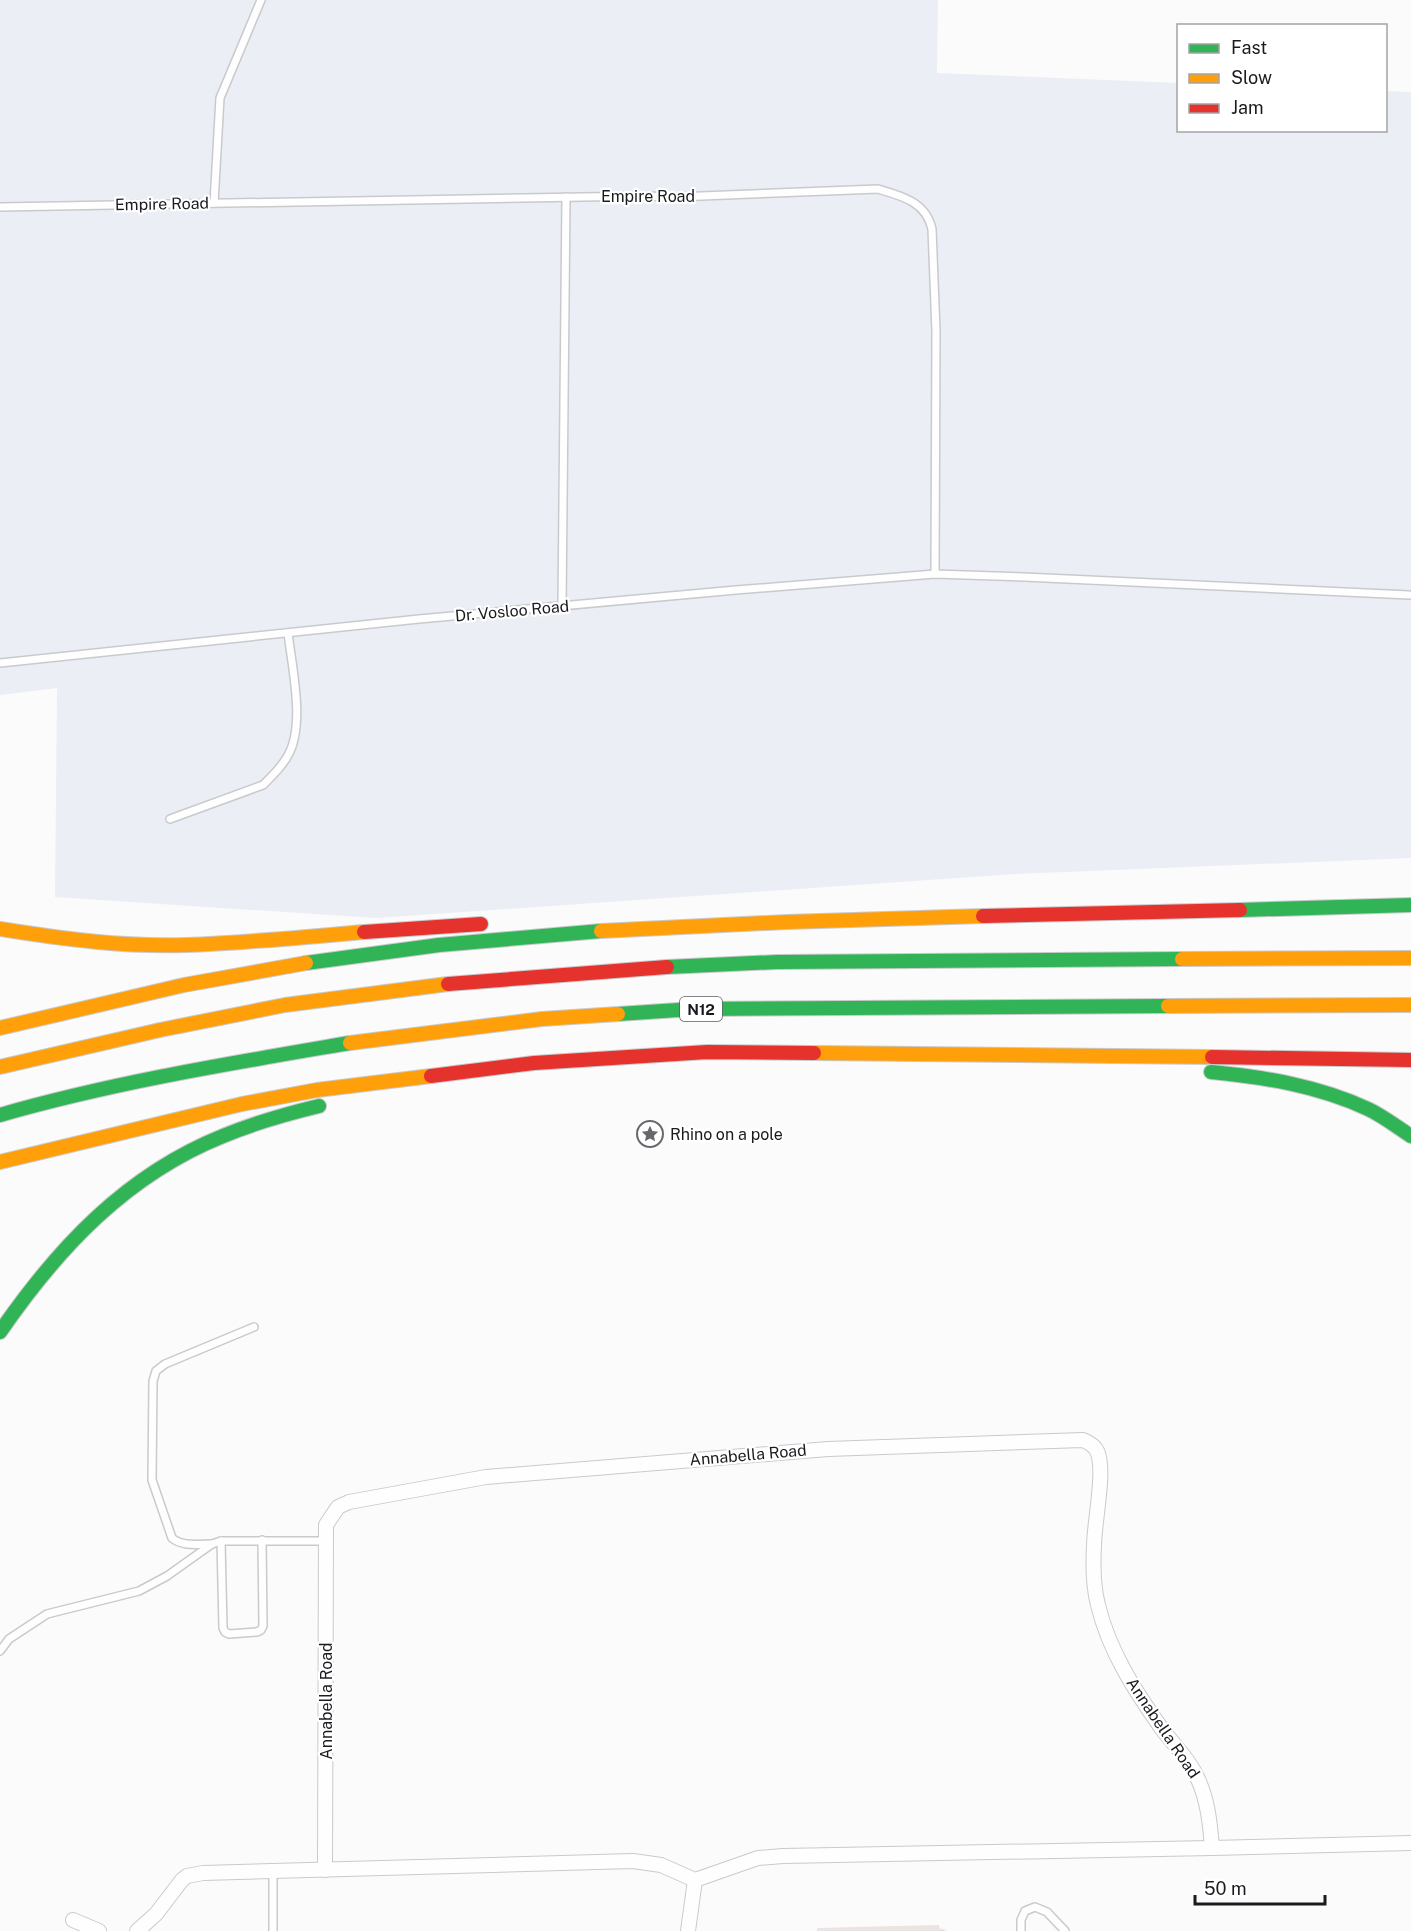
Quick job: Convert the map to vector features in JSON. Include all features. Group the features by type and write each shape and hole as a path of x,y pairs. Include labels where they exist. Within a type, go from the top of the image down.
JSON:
{"highway":[{"path":"0,1028 98,1003 272,969 369,953 572,933 764,922 1411,904"},
{"path":"593,918 728,915 764,922"},
{"path":"0,929 54,938 109,943 186,945 495,923"},
{"path":"0,1067 160,1030 285,1005 477,981 777,962 1411,958"},
{"name":"N12","path":"0,1114 210,1067 359,1042 554,1018 693,1009 1411,1005"},
{"path":"0,1162 242,1104 317,1090 534,1063 707,1052 1411,1060"},
{"path":"1017,1056 1243,1074 1305,1087 1368,1110 1411,1136"},
{"path":"354,1099 534,1063"},
{"path":"0,1332 21,1300 80,1231 110,1204 158,1170 199,1146 257,1122 331,1103"}],"street":[{"name":"Annabella Road","path":"325,1870 327,1525 330,1516 338,1507 349,1502 486,1477 828,1449 1083,1440 1093,1445 1098,1457 1100,1486 1094,1545 1094,1578 1100,1611 1115,1653 1138,1694 1196,1775 1210,1816 1212,1848"},
{"path":"137,1931 156,1914 179,1883 187,1876 203,1873 633,1861 661,1865 695,1880 758,1858 783,1856 1411,1843"},
{"path":"688,1931 695,1880"},
{"path":"73,1920 99,1931"}],"lane":[{"path":"214,203 220,98 261,0"},
{"name":"Empire Road","path":"0,207 677,197 878,189 904,196 925,212 932,229 936,331 935,574"},
{"path":"562,606 566,197"},
{"name":"Dr. Vosloo Road","path":"0,663 562,606 935,574 1409,596"},
{"path":"170,819 263,785 275,774 288,756 295,736 297,714 288,633"},
{"path":"212,1544 184,1544 172,1538 155,1492 152,1480 153,1381 156,1371 165,1364 254,1327"},
{"path":"221,1541 223,1628 229,1634 257,1632 263,1626 262,1540"},
{"path":"0,1651 9,1639 47,1614 139,1591 167,1576 212,1544 221,1541 327,1541"},
{"path":"273,1871 273,1931"},
{"path":"1021,1931 1021,1920 1025,1911 1035,1907 1047,1912 1065,1930"}],"shaded area":[{"path":"0,0 938,0 937,73 1177,83 1177,132 1387,132 1387,91 1411,92 1411,858 1015,874 376,918 55,897 57,688 0,695"}],"building":[{"path":"939,1925 940,1931 817,1931 817,1928"}],"traffic: fast":[{"path":"1240,910 1411,905"},
{"path":"306,963 439,945 601,931"},
{"path":"667,967 777,962 1182,959"},
{"path":"618,1014 693,1009 1168,1006"},
{"path":"0,1115 130,1083 350,1043"},
{"path":"1211,1072 1271,1080 1330,1094 1374,1112 1411,1136"},
{"path":"0,1332 22,1301 70,1243 125,1193 155,1171 188,1152 235,1131 319,1106"}],"traffic: slow":[{"path":"601,931 983,916"},
{"path":"0,929 93,942 140,945 230,943 364,932"},
{"path":"1182,959 1411,958"},
{"path":"0,1028 184,985 306,963"},
{"path":"0,1067 160,1030 285,1005 448,984"},
{"path":"1168,1006 1411,1005"},
{"path":"350,1043 542,1019 618,1014"},
{"path":"814,1053 1212,1057"},
{"path":"0,1162 242,1104 317,1090 431,1076"}],"traffic: jam":[{"path":"983,916 1240,910"},
{"path":"364,932 481,924"},
{"path":"448,984 667,967"},
{"path":"431,1076 534,1063 707,1052 814,1053"},
{"path":"1212,1057 1411,1060"}],"place":[{"name":"Rhino on a pole","path":"650,1134"}]}
